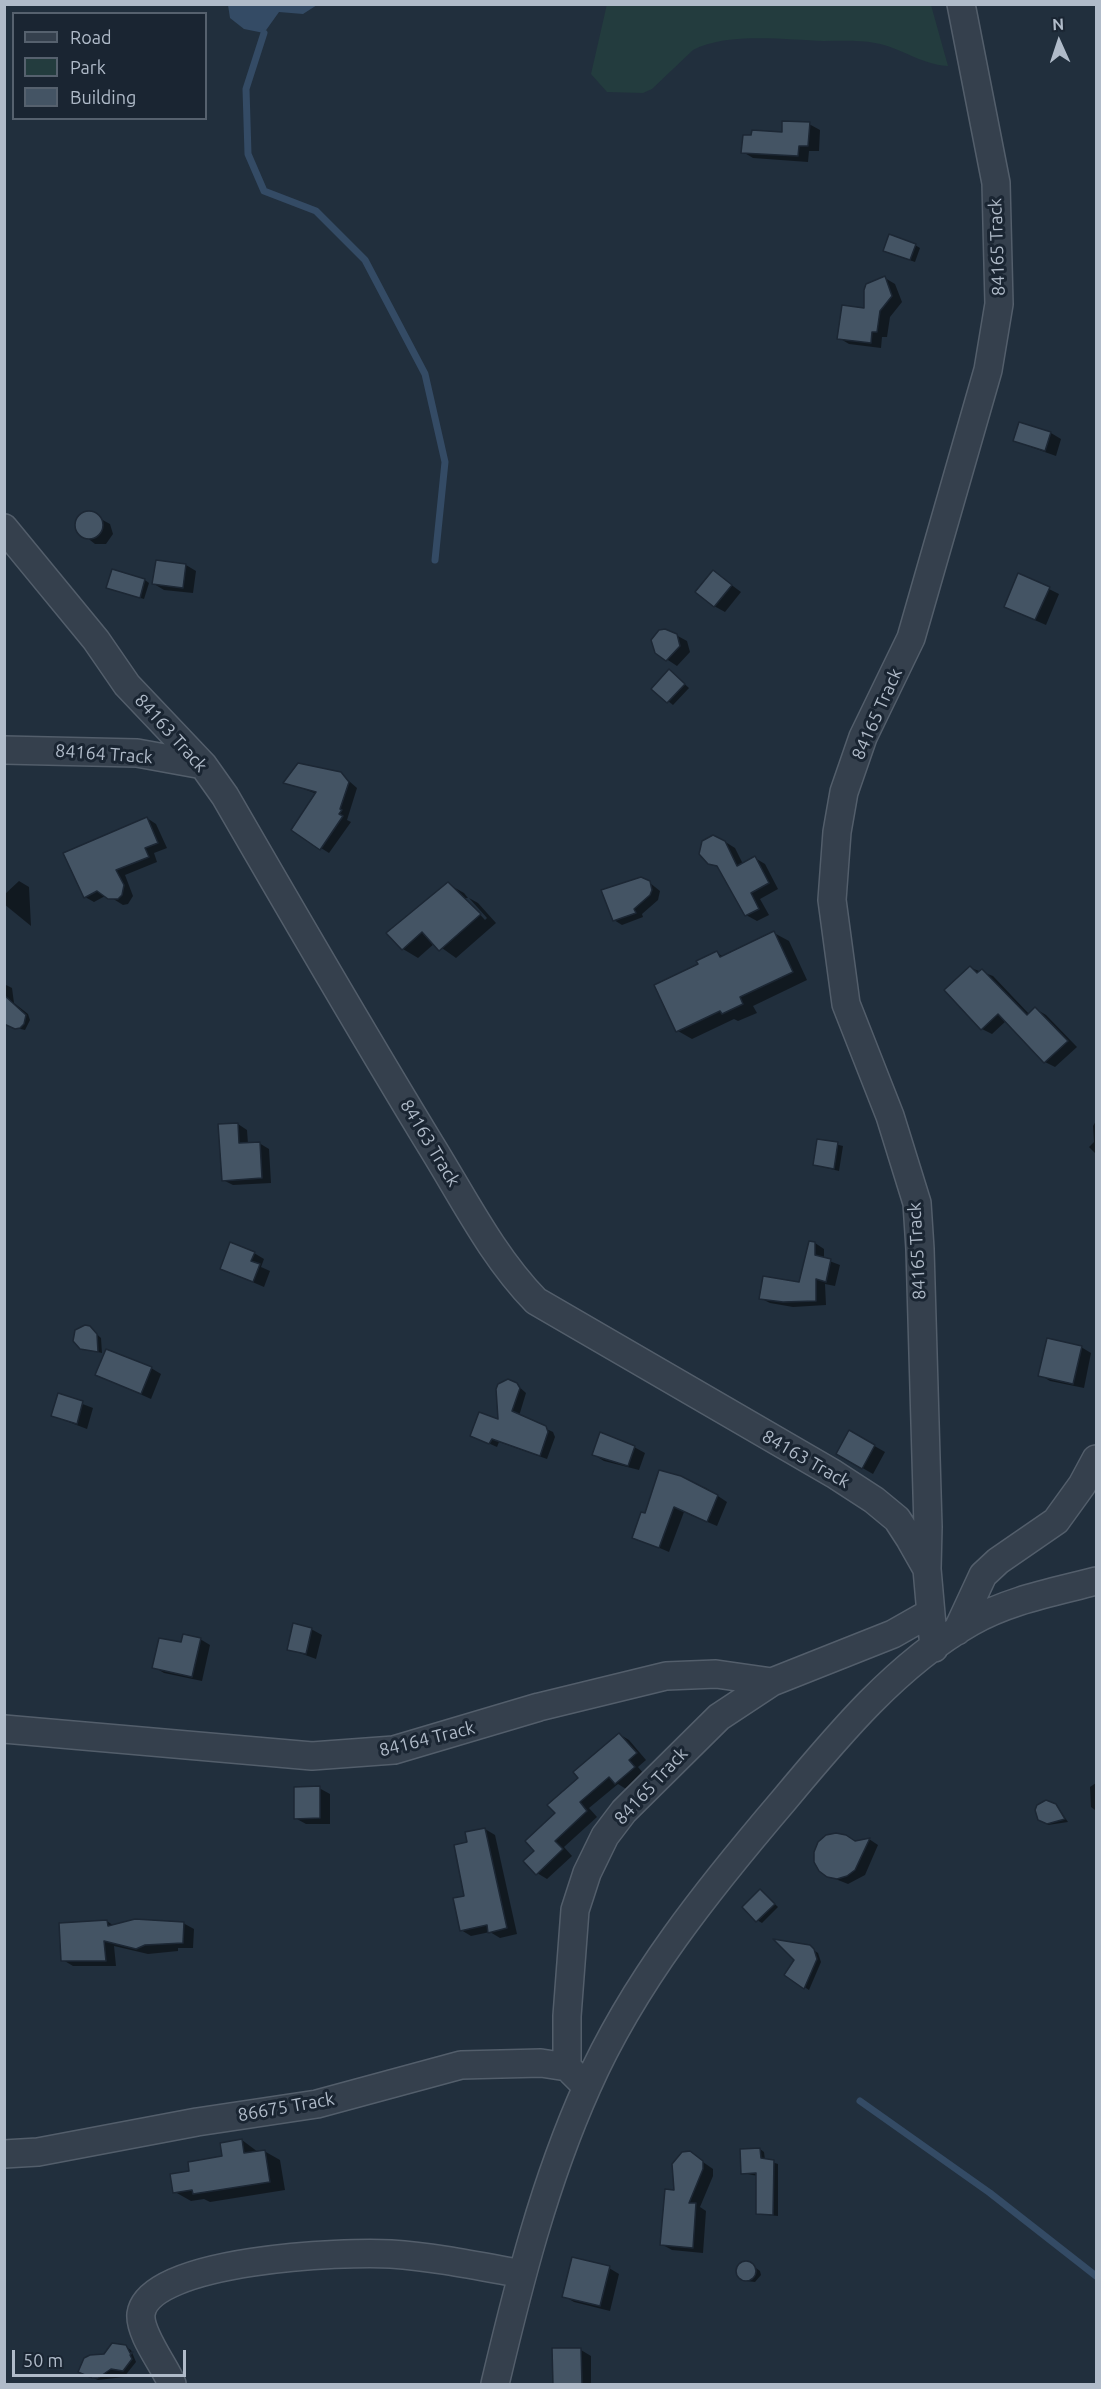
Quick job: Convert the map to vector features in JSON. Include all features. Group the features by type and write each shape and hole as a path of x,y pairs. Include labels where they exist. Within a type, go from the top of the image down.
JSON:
{"street":[{"name":"84165 Track","path":"927,1569 928,1516 921,1249 917,1203 890,1116 846,1004 832,900 837,832 844,792 863,737 911,638 988,370 999,304 996,183 962,4"},
{"name":"84163 Track","path":"4,528 96,640 127,685 203,765 225,796 411,1113 500,1259 518,1283 536,1301 874,1500 897,1519 927,1569 934,1648"},
{"name":"84164 Track","path":"4,750 137,753 203,765"},
{"path":"957,1632 983,1575 998,1561 1056,1521 1082,1485 1096,1459"},
{"path":"495,2385 522,2274 550,2177 587,2087 612,2034 671,1942 742,1849 836,1737 914,1663 972,1622 1027,1599 1096,1581"},
{"name":"84165 Track","path":"567,2067 567,2016 575,1910 587,1873 605,1836 647,1786 719,1717 772,1682 894,1634 930,1613"},
{"name":"84164 Track","path":"4,1729 312,1756 351,1755 394,1750 539,1707 666,1676 716,1674 772,1682"},
{"name":"86675 Track","path":"4,2154 38,2152 197,2122 317,2104 461,2065 542,2063 567,2067"},
{"path":"567,2067 587,2087"},
{"path":"172,2385 151,2348 141,2315 147,2300 162,2286 206,2272 272,2259 390,2254 522,2274"}],"green space":[{"path":"607,4 931,5 948,66 928,62 894,48 869,42 740,39 707,44 693,50 652,89 643,93 607,92 591,74"}],"water":[{"path":"228,4 317,5 303,14 279,12 264,33 244,29 230,18"}],"building":[{"path":"782,121 810,122 808,146 799,146 798,156 741,153 743,135 751,135 752,130 782,132"},
{"path":"889,234 916,244 910,260 883,251"},
{"path":"885,276 892,296 880,311 877,332 872,332 871,343 837,339 842,305 864,308 866,284"},
{"path":"1019,422 1051,432 1045,451 1013,441"},
{"path":"89,511 99,515 103,525 99,535 89,539 79,535 75,525 79,515"},
{"path":"156,560 186,564 183,588 152,584"},
{"path":"112,569 145,579 140,598 106,588"},
{"path":"713,570 732,585 714,607 695,592"},
{"path":"1018,573 1050,587 1035,620 1004,607"},
{"path":"665,629 677,634 680,646 666,661 655,653 651,640 659,630"},
{"path":"669,669 685,684 667,703 651,689"},
{"path":"298,763 341,772 349,782 339,814 343,816 320,850 291,830 316,792 283,783"},
{"path":"147,817 158,843 145,848 149,857 116,870 124,885 122,895 118,899 108,899 97,891 84,898 63,853"},
{"path":"713,835 725,841 737,866 755,856 769,883 751,893 759,909 745,916 717,866 708,864 699,854 702,841"},
{"path":"641,877 650,881 652,890 650,895 634,909 636,913 613,921 601,890"},
{"path":"448,882 481,914 439,951 422,932 402,950 386,933"},
{"path":"774,931 793,972 740,997 743,1004 722,1014 720,1011 676,1032 654,985 698,964 696,961 717,951 720,957"},
{"path":"970,966 977,973 982,969 1027,1015 1035,1007 1068,1041 1044,1063 998,1014 981,1030 944,990"},
{"path":"4,995 26,1015 24,1024 20,1028 15,1029 4,1024"},
{"path":"238,1123 239,1143 260,1142 262,1178 222,1181 218,1124"},
{"path":"817,1139 838,1142 834,1169 813,1165"},
{"path":"809,1241 815,1242 815,1255 831,1259 826,1282 816,1279 816,1301 783,1302 759,1299 763,1276 799,1282"},
{"path":"230,1242 255,1252 251,1261 260,1264 253,1282 220,1269"},
{"path":"85,1325 90,1326 97,1334 98,1352 80,1349 73,1341 75,1330"},
{"path":"1047,1338 1082,1346 1073,1384 1038,1376"},
{"path":"106,1349 152,1367 141,1394 95,1375"},
{"path":"508,1379 517,1383 520,1388 512,1411 546,1426 548,1432 540,1456 492,1439 489,1444 470,1436 479,1412 498,1419 496,1389 498,1384"},
{"path":"58,1393 83,1401 77,1424 51,1416"},
{"path":"849,1430 875,1445 862,1469 836,1454"},
{"path":"600,1432 635,1446 628,1466 592,1455"},
{"path":"659,1470 681,1476 718,1495 707,1522 674,1507 659,1548 632,1538 641,1512 645,1513"},
{"path":"293,1623 312,1628 306,1654 287,1650"},
{"path":"183,1634 201,1638 192,1677 152,1668 159,1638 181,1642"},
{"path":"619,1733 637,1753 629,1760 635,1767 615,1784 609,1777 580,1802 587,1811 555,1841 563,1849 536,1875 523,1861 534,1851 525,1841 555,1813 547,1805 578,1778 573,1772"},
{"path":"320,1786 320,1818 294,1819 294,1787"},
{"path":"1046,1800 1056,1804 1065,1819 1047,1824 1038,1820 1035,1810 1037,1805"},
{"path":"485,1828 507,1928 488,1933 487,1925 460,1931 453,1898 464,1896 454,1845 467,1842 465,1832"},
{"path":"836,1833 846,1835 855,1841 870,1838 855,1870 837,1879 827,1877 819,1871 814,1862 814,1852 818,1842 826,1835"},
{"path":"760,1889 775,1904 756,1922 742,1907"},
{"path":"135,1919 184,1922 183,1943 145,1945 136,1949 104,1941 106,1961 61,1961 59,1923 107,1920 108,1926"},
{"path":"773,1939 810,1945 814,1949 817,1959 804,1989 784,1975 794,1960"},
{"path":"242,2139 244,2153 265,2150 270,2182 193,2194 192,2190 173,2193 170,2174 189,2171 188,2162 222,2156 220,2143"},
{"path":"760,2148 761,2158 774,2160 773,2215 756,2214 756,2173 741,2174 740,2149"},
{"path":"690,2151 703,2161 703,2169 689,2203 696,2203 693,2248 660,2245 665,2189 674,2190 672,2164 682,2152"},
{"path":"572,2257 610,2266 600,2306 562,2297"},
{"path":"746,2261 753,2264 756,2271 753,2278 746,2281 739,2278 736,2271 739,2264"},
{"path":"112,2343 126,2345 130,2353 133,2352 130,2355 132,2359 123,2371 111,2369 98,2378 78,2372 84,2358 104,2354"},
{"path":"552,2348 581,2348 582,2385 553,2385"}],"waterway":[{"path":"264,33 246,89 248,154 264,191 316,211 365,260 425,374 445,462 435,560"},
{"path":"860,2101 990,2193 1096,2276"}]}
